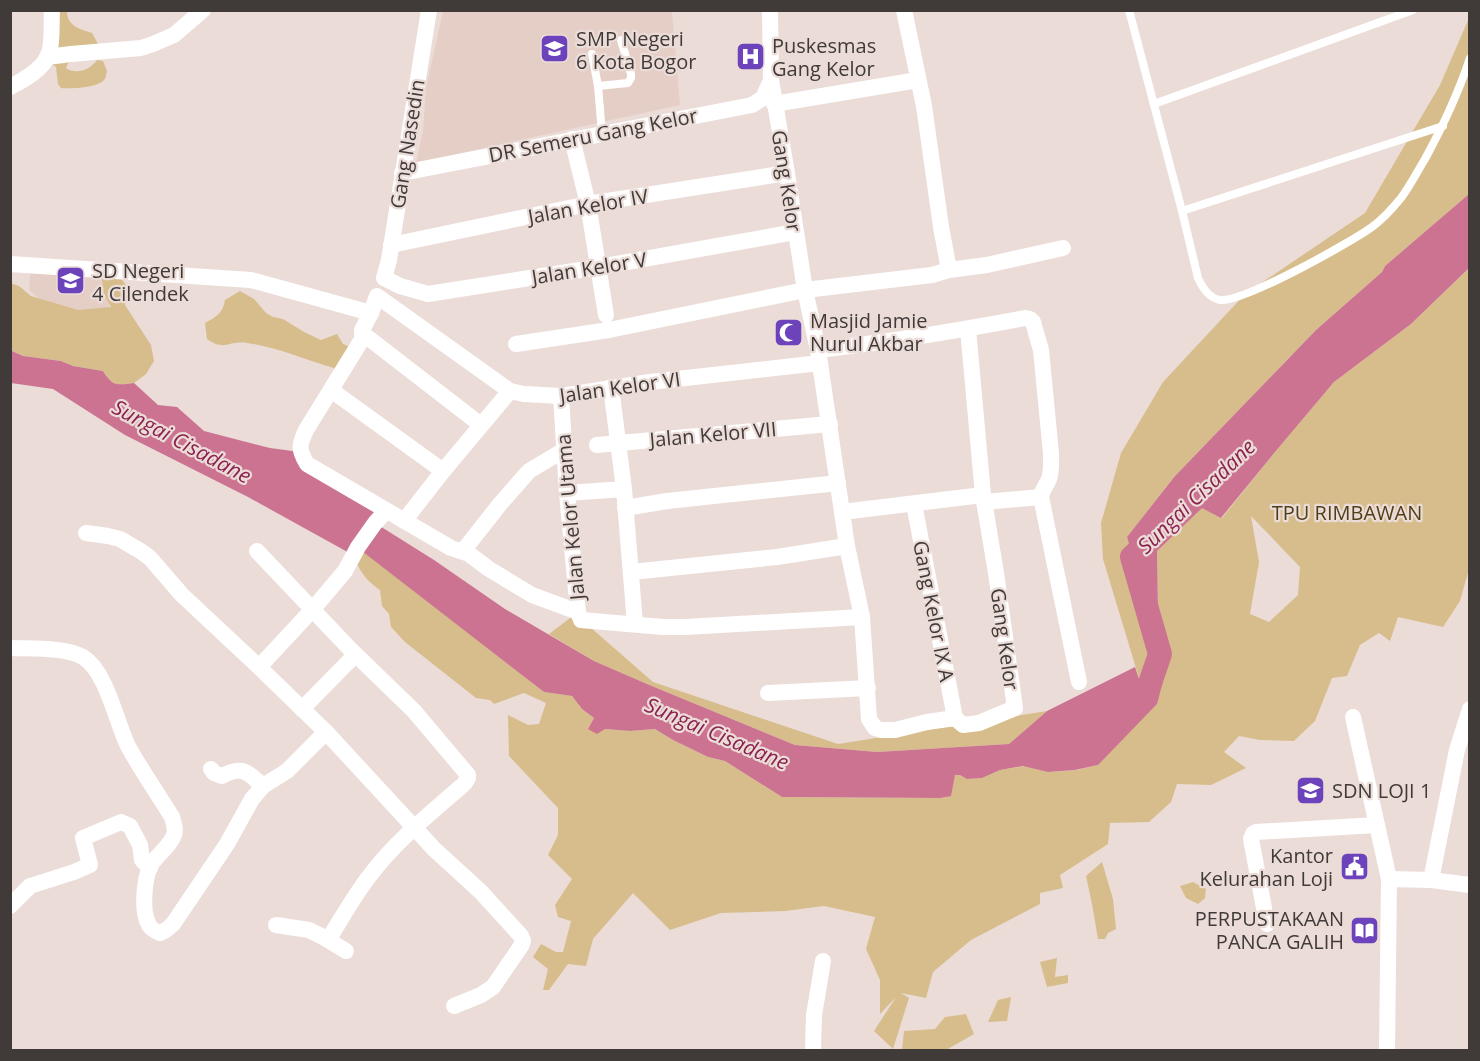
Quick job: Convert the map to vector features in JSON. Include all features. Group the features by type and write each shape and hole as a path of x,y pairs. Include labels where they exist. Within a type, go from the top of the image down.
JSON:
{"street":[{"path":"10,87 34,72 47,57 50,51 52,10"},
{"path":"47,57 147,46 174,35 203,10"},
{"name":"Gang Nasedin","path":"384,278 429,10"},
{"name":"Gang Kelor","path":"770,10 771,80 774,104 805,290 819,356 847,546 862,617 870,719 875,728 881,730 895,730 955,718 963,725 979,723 1015,708 983,499 968,328"},
{"path":"904,10 924,106 949,270"},
{"name":"DR Semeru Gang Kelor","path":"402,173 752,105 763,98 771,80"},
{"path":"774,104 918,80"},
{"path":"572,139 588,204 606,315"},
{"name":"Jalan Kelor IV","path":"390,245 588,204 787,173"},
{"name":"Jalan Kelor V","path":"384,278 400,286 428,294 599,267 795,232"},
{"path":"516,344 620,327 805,290 932,275 1063,248"},
{"path":"10,264 251,280 371,313 362,330 364,336 481,425"},
{"name":"Jalan Kelor VI","path":"371,313 378,296 510,391 524,394 561,396 611,387 747,370 819,356"},
{"path":"819,356 868,344 1025,318 1031,320 1035,326 1041,350 1051,453 1050,477 1042,489 1041,498 1079,682"},
{"path":"364,336 301,441 300,452 307,464 380,517 404,521 451,548 469,554 532,595 578,612"},
{"path":"611,387 624,489 635,624"},
{"path":"331,390 443,471"},
{"path":"404,521 510,391"},
{"name":"Jalan Kelor Utama","path":"561,396 567,493 578,612 581,620 685,627 862,617"},
{"name":"Jalan Kelor VII","path":"597,446 619,442 830,424"},
{"path":"463,551 529,471 564,450"},
{"path":"625,508 667,501 838,483"},
{"path":"567,493 624,489"},
{"path":"842,512 983,499 1041,498"},
{"name":"Gang Kelor IX A","path":"914,504 955,718"},
{"path":"259,667 345,571 353,555 380,517"},
{"path":"86,533 114,537 142,552 182,595 326,732 445,860 481,892 523,938 521,946 494,987 454,1006"},
{"path":"631,572 777,557 847,546"},
{"path":"257,551 355,655 414,711 468,775 464,784 415,828 372,873 328,940"},
{"path":"10,648 69,652 90,662 99,674 128,745 172,817 175,826 173,838 151,865 147,878 144,900 146,918 148,925 160,933 173,924 227,844 252,799 263,786 287,771 326,732"},
{"path":"302,709 355,655"},
{"path":"768,693 868,688"},
{"path":"1431,880 1463,751 1470,710"},
{"path":"1353,717 1389,879 1387,1050"},
{"path":"211,769 222,776 240,769 248,772 263,786"},
{"path":"10,906 30,886 90,865 83,838 122,822 130,826 140,845 142,860 150,868"},
{"path":"1267,924 1251,839 1253,834 1377,825"},
{"path":"1389,879 1431,880 1470,885"},
{"path":"276,926 309,930 346,951"},
{"path":"813,1050 814,1015 823,961"}],"lane":[{"path":"1129,10 1198,278 1212,297 1222,300 1230,300 1260,287 1343,246 1381,219 1408,189 1443,126 1470,58"},
{"path":"1154,104 1413,10"},
{"path":"598,86 628,82 630,79 631,74 621,40"},
{"path":"592,54 598,86 602,133"},
{"path":"1182,211 1443,126"}],"shaded area":[{"name":"SMP Negeri 6 Kota Bogor","path":"443,11 672,11 680,105 416,163 423,131 426,88"},
{"name":"SD Negeri 4 Cilendek","path":"31,267 115,272 108,313 50,307 29,290"}],"green space":[{"path":"53,11 67,11 72,23 92,33 103,53 68,63 66,68 74,71 83,70 97,60 103,61 107,71 101,83 71,88 61,88 58,84 56,67 50,63"},
{"path":"1469,18 1469,194 1385,266 1382,272 1316,330 1175,476 1127,537 1160,654 1145,698 1103,559 1101,523 1121,453 1163,382 1245,294 1365,213 1440,85"},
{"name":"TPU RIMBAWAN","path":"1469,268 1469,569 1460,601 1443,627 1398,617 1390,641 1379,633 1360,645 1347,676 1332,678 1315,721 1294,741 1260,740 1239,736 1224,752 1246,768 1211,785 1177,784 1171,802 1149,822 1110,823 1108,844 1060,875 1063,888 1040,893 1040,904 971,940 933,972 926,998 901,993 909,998 893,1049 874,1031 896,997 880,1014 880,980 866,949 875,917 824,906 785,911 721,913 670,930 633,893 593,939 586,966 568,964 549,990 543,990 548,969 533,957 541,944 556,952 563,952 571,921 558,917 555,905 572,879 548,855 558,835 558,808 509,756 508,715 528,725 539,724 546,703 524,693 494,704 490,700 476,698 405,642 391,627 389,614 382,606 380,590 367,579 358,566 353,555 358,547 544,692 572,696 582,709 594,718 588,729 630,731 655,729 708,757 725,761 782,797 940,798 955,775 968,779 982,778 1000,770 1025,766 1049,772 1077,770 1098,765 1167,666 1158,610 1157,551 1202,507 1222,518 1334,382 1411,324","holes":["1251,516 1300,567 1298,595 1269,622 1250,614 1259,562"]},
{"path":"118,274 128,288 125,305 151,345 154,361 146,374 134,383 118,385 109,380 103,371 73,366 61,361 23,356 11,350 10,283 19,286 31,296 78,310 111,307 104,294 102,279"},
{"path":"240,291 254,299 266,313 283,319 321,340 337,334 343,344 350,347 335,384 334,368 258,345 241,342 218,345 207,339 205,323 218,314 225,300"},
{"path":"578,612 582,620 653,682 838,744 1047,711 1009,744 877,752 795,745 594,661 549,634"},
{"path":"1102,862 1113,899 1116,929 1108,933 1105,939 1098,939 1086,876"},
{"path":"1193,882 1206,889 1205,898 1198,904 1186,898 1180,886"},
{"path":"1057,958 1055,977 1068,975 1068,983 1047,987 1040,962"},
{"path":"1011,997 1007,1021 988,1022 998,1000"},
{"path":"966,1014 974,1034 946,1050 902,1050 904,1031 935,1029 945,1017"}],"water":[{"path":"1469,194 1469,268 1411,324 1334,382 1221,518 1202,508 1157,551 1158,610 1167,666 1157,704 1098,765 1048,772 1023,766 1000,770 982,778 967,779 955,775 951,796 940,798 782,797 725,761 708,757 655,729 630,731 605,729 597,734 588,729 594,718 582,709 572,696 544,692 358,548 353,555 248,497 125,435 53,389 11,383 10,350 23,356 61,361 73,366 103,371 116,384 134,383 158,405 177,407 204,431 270,448 300,452 386,511 375,523 505,609 594,661 795,745 877,752 1009,744 1047,711 1135,667 1145,697 1160,654 1127,537 1175,476 1316,330 1382,272 1385,266"}],"waterway":[{"name":"Sungai Cisadane","path":"1114,711 1145,698 1160,654 1132,557 1157,534"},
{"name":"Sungai Cisadane","path":"414,568 473,613 500,629"}],"place":[{"name":"SMP Negeri 6 Kota Bogor","path":"555,49"},
{"name":"Puskesmas Gang Kelor","path":"751,56"},
{"name":"SD Negeri 4 Cilendek","path":"71,281"},
{"name":"Masjid Jamie Nurul Akbar","path":"789,332"},
{"name":"SDN LOJI 1","path":"1311,790"},
{"name":"Kantor Kelurahan Loji","path":"1354,866"},
{"name":"PERPUSTAKAAN PANCA GALIH","path":"1365,930"}]}
